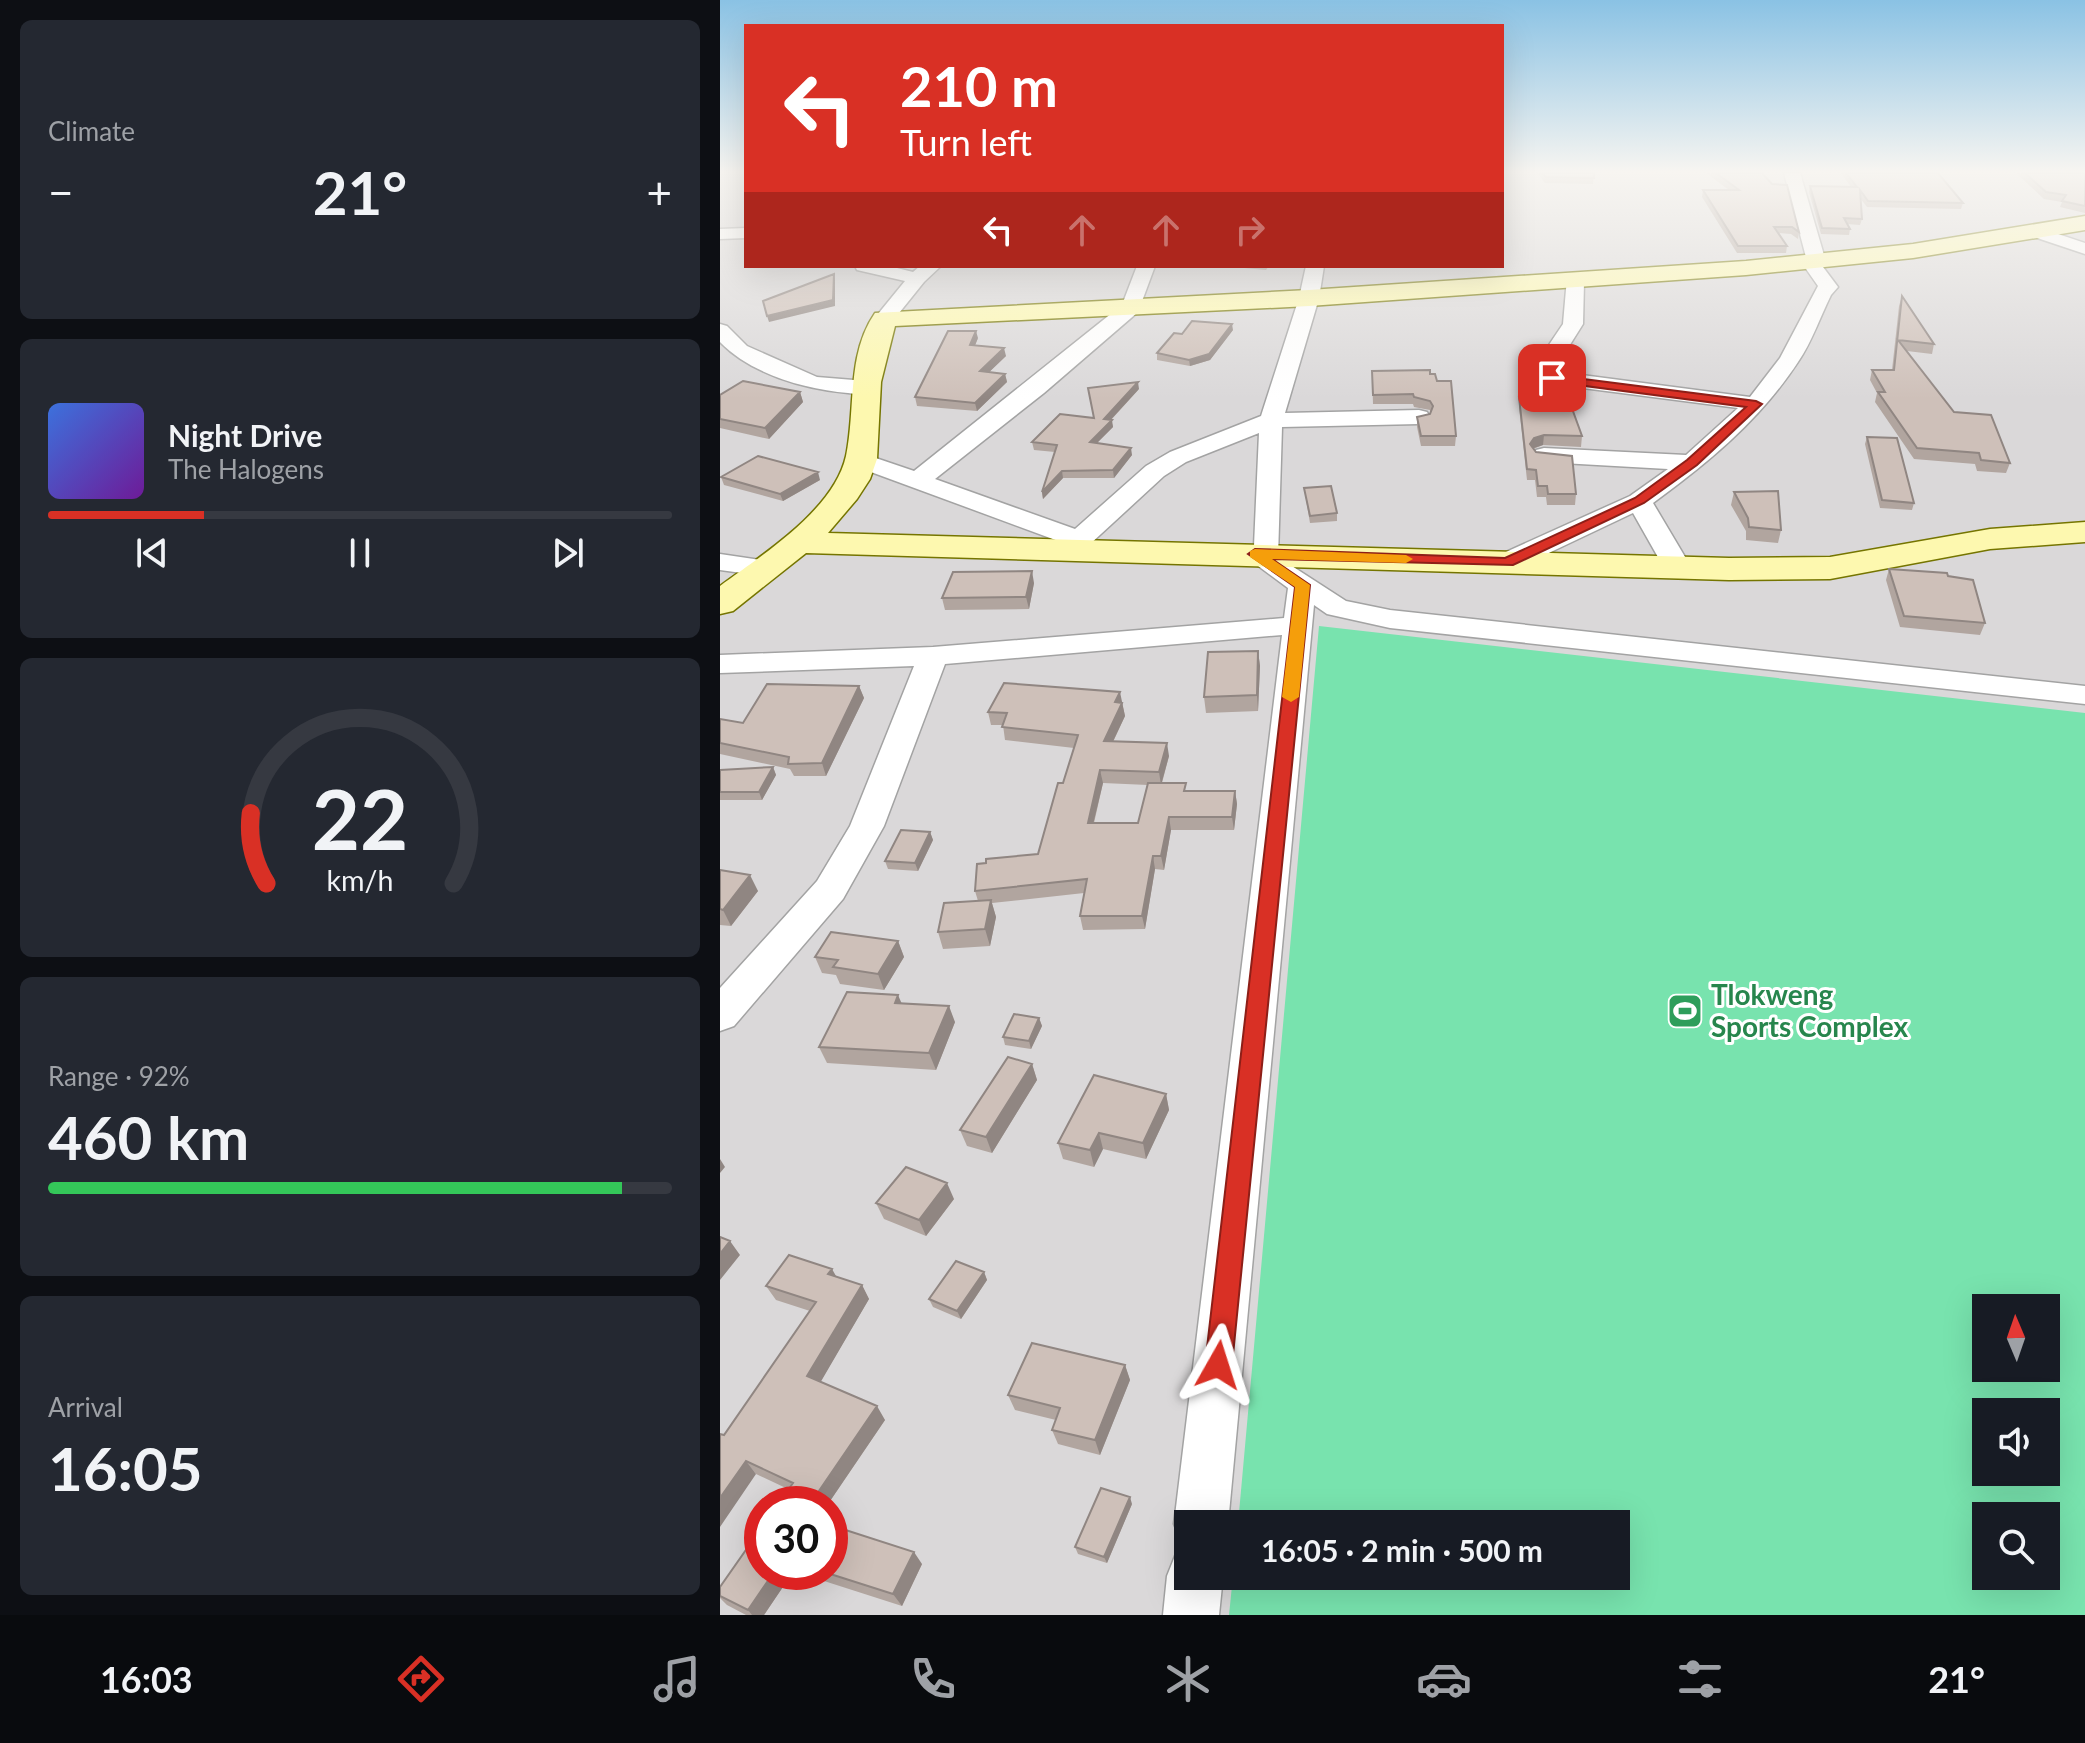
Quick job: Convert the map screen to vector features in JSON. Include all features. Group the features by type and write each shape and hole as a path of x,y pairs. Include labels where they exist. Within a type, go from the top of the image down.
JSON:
{"street":[{"path":"1507,562 1639,501 1692,463 1756,404 1790,359 1822,293 1828,287 1814,271 1817,262 1813,248"},
{"path":"884,319 1574,282 1817,262 1935,248"},
{"path":"884,268 924,272"},
{"path":"917,481 1036,388 1131,308 1145,268"},
{"path":"1203,1510 1300,605 1261,554 1271,420 1309,298 1315,268"},
{"path":"720,603 797,542 840,501 852,483 861,460 866,388 884,319 924,272"},
{"path":"1574,282 1573,324 1545,367 1552,378 1756,404"},
{"path":"720,330 740,350 813,383 866,388"},
{"path":"1074,546 1155,471 1178,457 1271,420 1419,417"},
{"path":"1544,455 1692,463"},
{"path":"861,460 1074,546"},
{"path":"1639,501 1677,567"},
{"path":"797,542 1074,546 1677,567 1830,568 1990,539 2085,532"},
{"path":"720,562 764,568"},
{"path":"720,664 933,656 1300,605 1337,608 1390,619 2085,695"},
{"path":"720,1015 830,890 867,826 933,656"},
{"path":"1191,1615 1194,1590"}],"shaded area":[{"path":"720,248 744,248 744,268 1504,268 1504,248 2085,248 2085,1615 720,1615"}],"green space":[{"name":"Tlokweng Sports Complex","path":"1319,626 2085,713 2085,1615 1229,1615 1232,1590 1630,1590 1630,1510 1239,1510"}],"building":[{"path":"834,274 833,300 767,316 763,301"},
{"path":"1902,296 1934,344 1898,340 1954,412 1991,415 2010,463 1981,460 1979,453 1917,448 1878,392 1885,392 1872,370 1894,370"},
{"path":"1192,321 1232,324 1209,354 1189,360 1157,353 1174,333 1182,334"},
{"path":"948,331 976,331 970,345 1004,348 980,371 1005,374 975,403 915,397"},
{"path":"1430,370 1437,381 1451,381 1456,436 1421,436 1417,417 1430,414 1433,406 1430,401 1413,394 1373,395 1372,371"},
{"path":"743,381 800,392 765,428 720,419 720,395"},
{"path":"1138,382 1104,419 1112,420 1090,442 1131,448 1113,470 1062,471 1042,492 1057,445 1032,442 1060,414 1094,418 1088,388"},
{"path":"1519,397 1550,397 1551,404 1570,403 1582,436 1544,435 1534,438 1530,444 1536,452 1572,456 1576,494 1548,494 1547,486 1538,486 1536,470 1527,469"},
{"path":"1867,437 1897,438 1914,503 1882,500"},
{"path":"758,456 818,472 780,494 721,477"},
{"path":"1331,486 1337,513 1310,516 1304,488"},
{"path":"1778,491 1781,530 1749,527 1748,518 1734,492"},
{"path":"1889,569 1947,573 1948,576 1973,580 1985,623 1904,616"},
{"path":"1032,571 1026,597 942,598 953,572"},
{"path":"1258,651 1257,695 1204,697 1208,652"},
{"path":"1004,683 1120,692 1115,702 1122,703 1104,741 1167,743 1159,772 1100,770 1088,823 1138,823 1148,783 1186,783 1184,791 1235,791 1232,817 1169,817 1161,856 1153,856 1142,916 1080,916 1087,879 975,891 977,864 986,863 986,859 1038,854 1058,783 1063,783 1078,735 1002,727 1007,713 988,712"},
{"path":"767,684 859,686 822,763 788,764 789,757 720,743 720,719 743,723"},
{"path":"773,767 759,792 720,792 720,770"},
{"path":"901,830 930,832 915,863 885,861"},
{"path":"720,870 750,875 723,910 720,909"},
{"path":"991,900 985,929 938,932 944,903"},
{"path":"831,932 898,941 878,974 833,967 838,960 815,957"},
{"path":"847,992 898,995 895,1003 949,1006 929,1053 819,1047"},
{"path":"1014,1014 1039,1018 1029,1041 1003,1037"},
{"path":"1008,1057 1032,1064 986,1137 960,1130"},
{"path":"1094,1075 1166,1094 1143,1143 1099,1133 1090,1150 1058,1143"},
{"path":"906,1167 947,1183 919,1220 876,1203"},
{"path":"720,1237 730,1241 720,1254"},
{"path":"789,1255 832,1269 828,1274 862,1285 807,1376 877,1406 822,1486 791,1486 793,1483 746,1461 720,1498 720,1434 724,1435 816,1302 766,1286"},
{"path":"956,1261 984,1272 957,1311 929,1299"},
{"path":"1032,1343 1125,1365 1095,1440 1052,1430 1060,1408 1008,1395"},
{"path":"1101,1488 1130,1497 1104,1557 1075,1547"},
{"path":"848,1531 914,1552 893,1594 848,1580"},
{"path":"744,1553 744,1590 762,1590 748,1610 720,1596 720,1587"}],"slow traffic":[{"path":"1291,697 1302,585 1255,554 1406,559"}],"place":[{"name":"Tlokweng Sports Complex","path":"1685,1011"}],"route":[{"path":"1218,1365 1302,585 1255,554 1507,562 1639,501 1692,463 1756,404 1552,378"}]}
